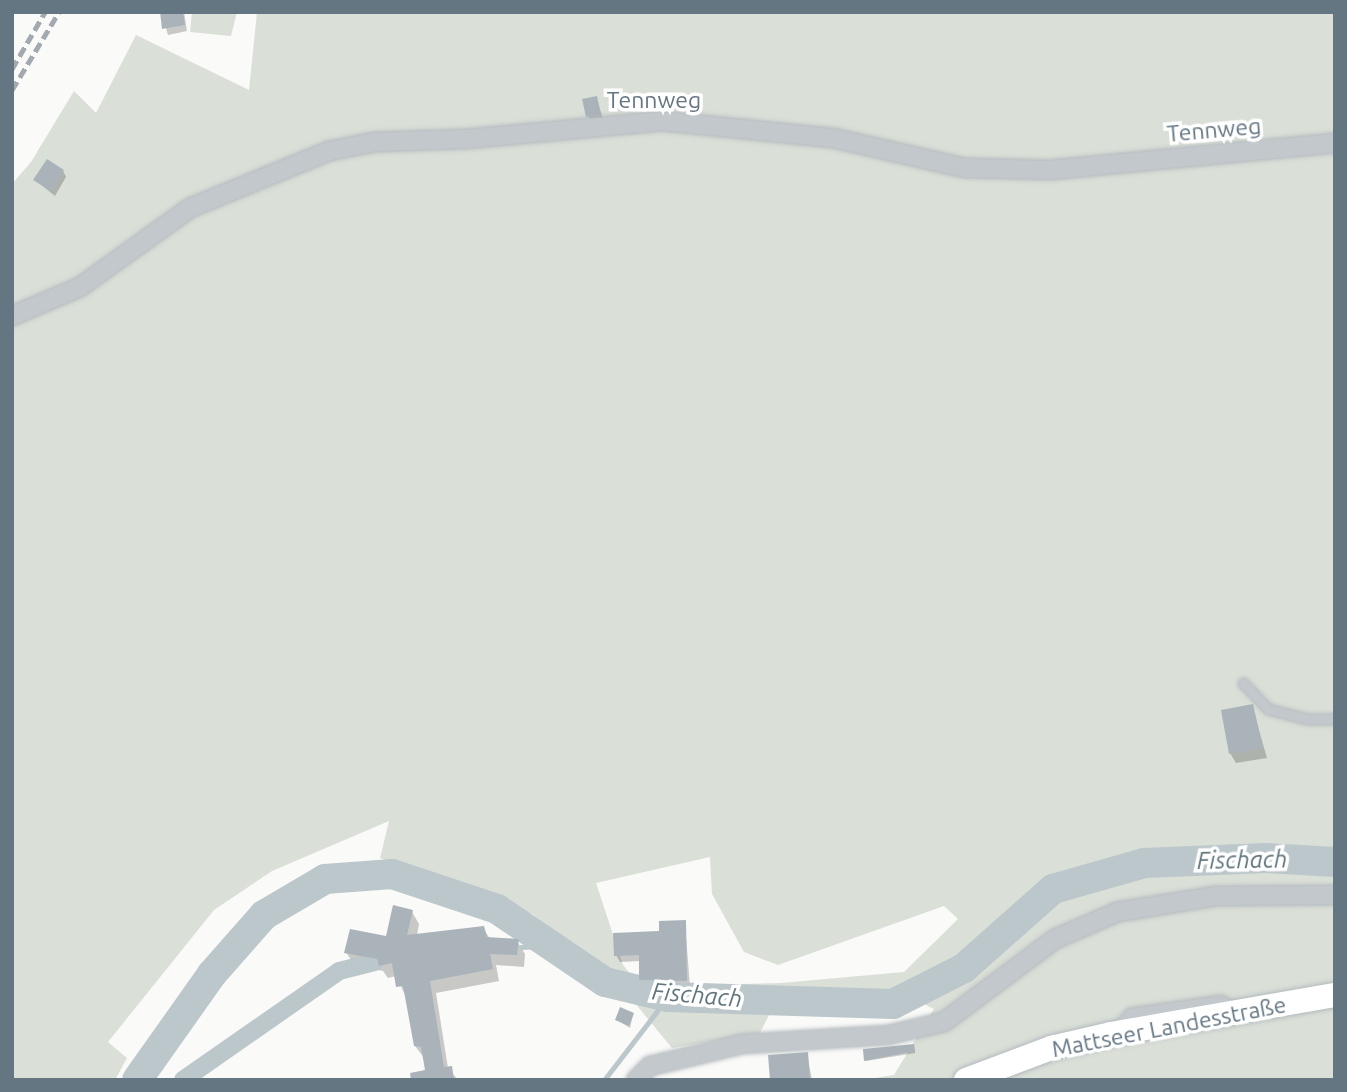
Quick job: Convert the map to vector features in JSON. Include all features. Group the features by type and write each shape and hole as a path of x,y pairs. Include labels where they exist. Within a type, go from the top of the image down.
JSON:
{"main road":[{"name":"Mattseer Landesstraße","path":"966,1080 1051,1048 1111,1034 1248,1013 1335,995"}],"street":[{"name":"Tennweg","path":"12,316 80,287 190,208 329,151 375,142 466,139 662,121 833,138 965,168 1050,170 1335,143"},
{"path":"636,1080 650,1066 742,1044 888,1035 944,1022 1055,939 1116,912 1216,896 1335,895"}],"lane":[{"path":"1243,683 1268,709 1307,719 1335,719"}],"shaded area":[{"path":"192,12 237,12 231,36 190,32"},
{"path":"257,12 1335,12 1335,1080 861,1080 894,1075 934,1009 893,989 781,991 760,1033 672,1048 610,973 532,914 380,858 389,821 272,871 214,910 108,1042 127,1058 115,1080 12,1080 12,184 31,162 74,91 96,113 136,35 249,90","holes":["710,857 712,894 744,952 778,965 944,906 958,919 904,972 781,983 666,986 637,982 623,965 596,883"]}],"building":[{"path":"160,12 183,12 185,25 162,29"},
{"path":"597,96 601,115 586,117 582,99"},
{"path":"47,159 64,170 51,191 33,180"},
{"path":"1253,704 1263,748 1229,754 1221,710"},
{"path":"393,905 413,910 407,935 484,926 487,937 519,939 517,955 490,954 493,969 430,981 444,1067 452,1066 454,1080 411,1080 410,1073 425,1070 421,1047 414,1046 403,986 396,987 392,963 379,966 377,959 344,953 350,929 386,936"},
{"path":"686,920 687,981 639,980 639,955 614,956 613,933 659,931 659,921"},
{"path":"620,1007 634,1013 629,1026 615,1020"},
{"path":"914,1044 915,1051 864,1061 863,1049"},
{"path":"808,1052 810,1080 770,1080 768,1055"}],"waterway":[{"name":"Fischach","path":"137,1080 212,974 264,915 325,879 392,874 497,909 605,982 668,997 893,1004 964,968 1053,889 1144,863 1266,858 1335,862"},
{"path":"521,947 556,945"},
{"path":"183,1080 339,971 374,962"},
{"path":"604,1080 668,997"}],"railway":[{"path":"12,69 45,12"},
{"path":"12,90 59,12"}]}
